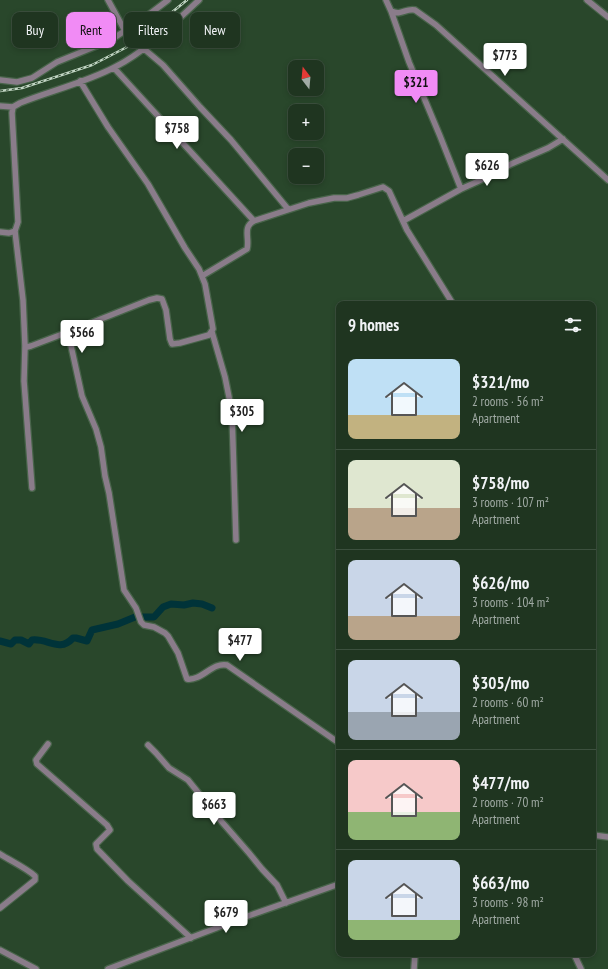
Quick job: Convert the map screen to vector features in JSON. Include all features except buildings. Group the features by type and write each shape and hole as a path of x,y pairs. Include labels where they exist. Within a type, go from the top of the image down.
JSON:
{"street":[{"path":"108,0 124,29"},
{"path":"152,12 168,0"},
{"path":"182,15 199,0"},
{"path":"386,0 408,62 461,189"},
{"path":"587,0 608,17"},
{"path":"391,11 401,13 412,9 422,15 466,51 499,83 608,180"},
{"path":"0,80 17,82 32,78 57,62 111,40 124,32"},
{"path":"0,106 13,107 20,102 114,68 143,48 163,65 200,108 231,140 288,209"},
{"path":"114,68 254,221"},
{"path":"80,81 97,109 148,184 202,276 213,329 212,332 225,377 232,412 236,540"},
{"path":"13,107 12,113 18,213 18,222 15,231 24,300 24,381 32,488"},
{"path":"403,221 461,189 494,174 511,164 548,148 563,139"},
{"path":"202,276 247,249 247,229 249,224 254,221 309,203 358,195 382,187 389,191 403,221 451,301"},
{"path":"0,232 9,233 15,231"},
{"path":"25,346 31,346 136,304 157,298 162,300 165,306 172,344 206,336 212,332"},
{"path":"68,332 82,396 96,429 101,447 123,586 127,596 136,608 144,625 154,627 168,636 178,653 187,679 194,679 221,664 227,664 336,741"},
{"path":"48,744 36,760 37,764 107,825 110,830 96,844 96,849 128,881 191,938"},
{"path":"148,745 169,768 188,780 277,885 286,903"},
{"path":"596,835 608,836"},
{"path":"0,854 30,871 35,876 35,880 0,908"},
{"path":"108,969 248,916 336,885"},
{"path":"0,950 36,969"},
{"path":"414,969 416,957"},
{"path":"575,957 581,969"}],"waterway":[{"path":"0,641 11,644 15,640 21,640 29,644 32,640 38,640 58,645 68,642 73,638 87,641 92,630 118,624 135,617 154,617 163,607 171,604 184,605 193,603 202,604 212,608"}],"railway":[{"path":"0,91 22,88 92,65 127,47 187,0"}]}
